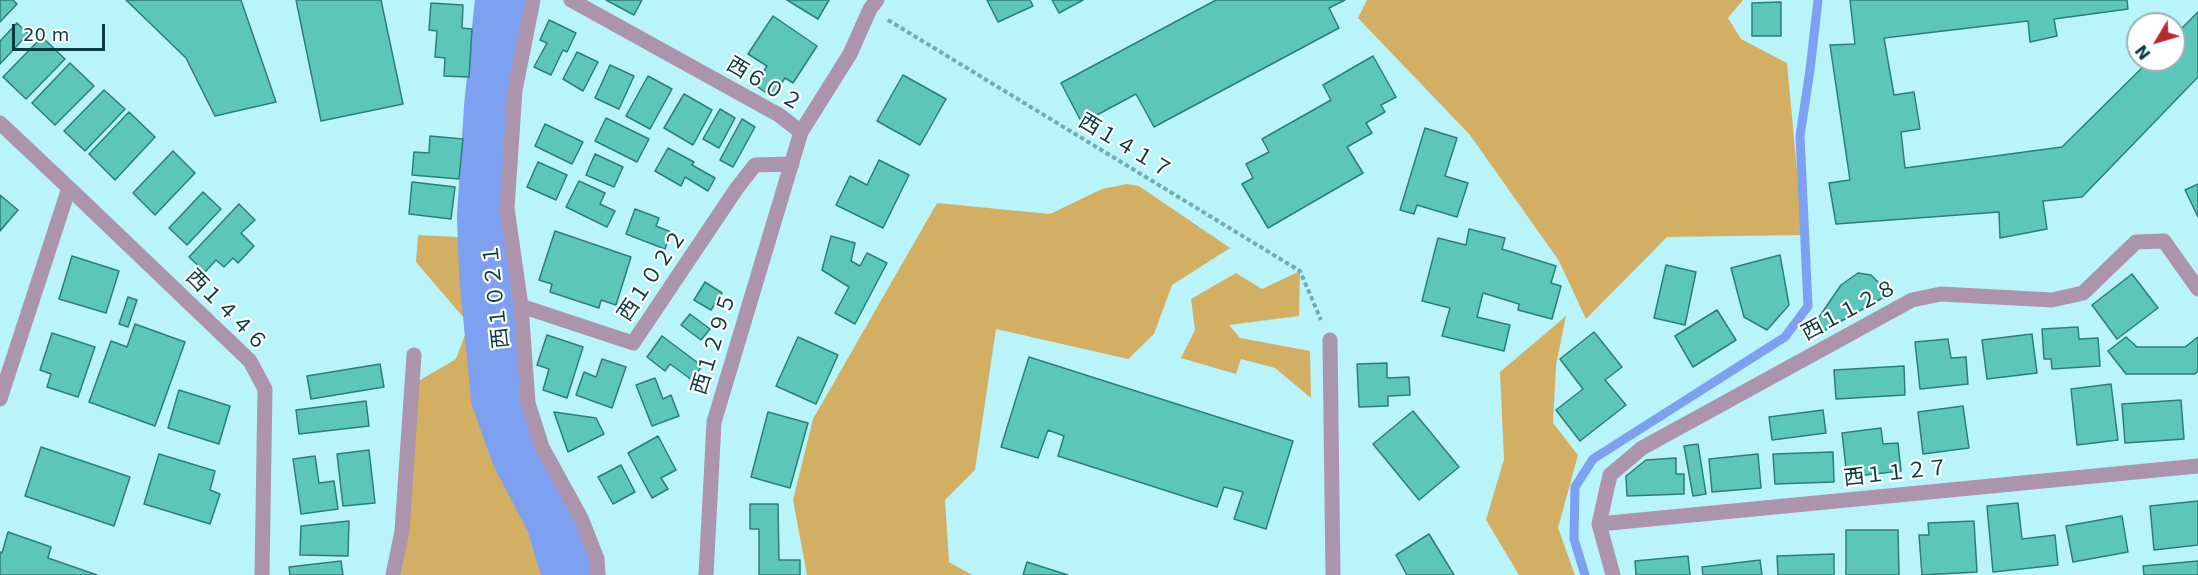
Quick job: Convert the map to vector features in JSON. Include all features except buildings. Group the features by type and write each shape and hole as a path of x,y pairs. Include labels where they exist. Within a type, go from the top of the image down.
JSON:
{"street":[{"name":"西１０２１","path":"533,0 514,90 507,208 521,306 528,403 542,447 581,518 597,559 598,575"},
{"name":"西６０２","path":"571,0 779,115 801,132 850,54 874,5"},
{"name":"西１４４６","path":"0,123 250,361 264,389 262,575"},
{"name":"西１２９５","path":"706,575 714,422 801,132"},
{"name":"西１０２２","path":"521,306 633,343 737,188 755,165 792,164"},
{"path":"0,399 4,374 69,188"},
{"name":"西１１２８","path":"1613,575 1599,524 1610,475 1642,448 1912,300 1941,294 2052,300 2083,293 2136,242 2155,241 2164,241 2198,288"},
{"path":"1330,340 1333,575"},
{"path":"393,575 402,531 414,355"},
{"name":"西１１２７","path":"1599,524 2198,466"}],"path":[{"name":"西１４１７","path":"874,5 1300,271 1330,340"}],"shaded area":[{"path":"1367,0 1743,0 1728,18 1741,39 1787,63 1803,235 1667,237 1586,319 1559,261 1470,135 1358,18"},
{"path":"1127,184 1139,186 1230,248 1172,285 1154,334 1128,359 996,329 975,470 945,500 949,562 972,575 807,575 793,500 813,419 937,203 1050,214 1102,189"},
{"path":"418,235 477,238 481,381 498,463 531,513 552,554 555,575 401,575 408,535 415,383 456,359 469,324 416,262"},
{"path":"1300,271 1299,316 1229,325 1240,338 1310,351 1311,398 1275,368 1241,359 1236,374 1181,358 1195,330 1191,299 1236,273 1262,289"},
{"path":"1566,316 1556,365 1553,423 1578,455 1558,528 1575,575 1519,575 1486,520 1504,459 1500,372"}],"waterway":[{"path":"503,0 492,107 485,216 487,274 499,398 519,454 554,521 570,575"},
{"path":"1585,575 1574,539 1575,487 1593,459 1785,337 1808,306 1800,136 1818,0"}]}
